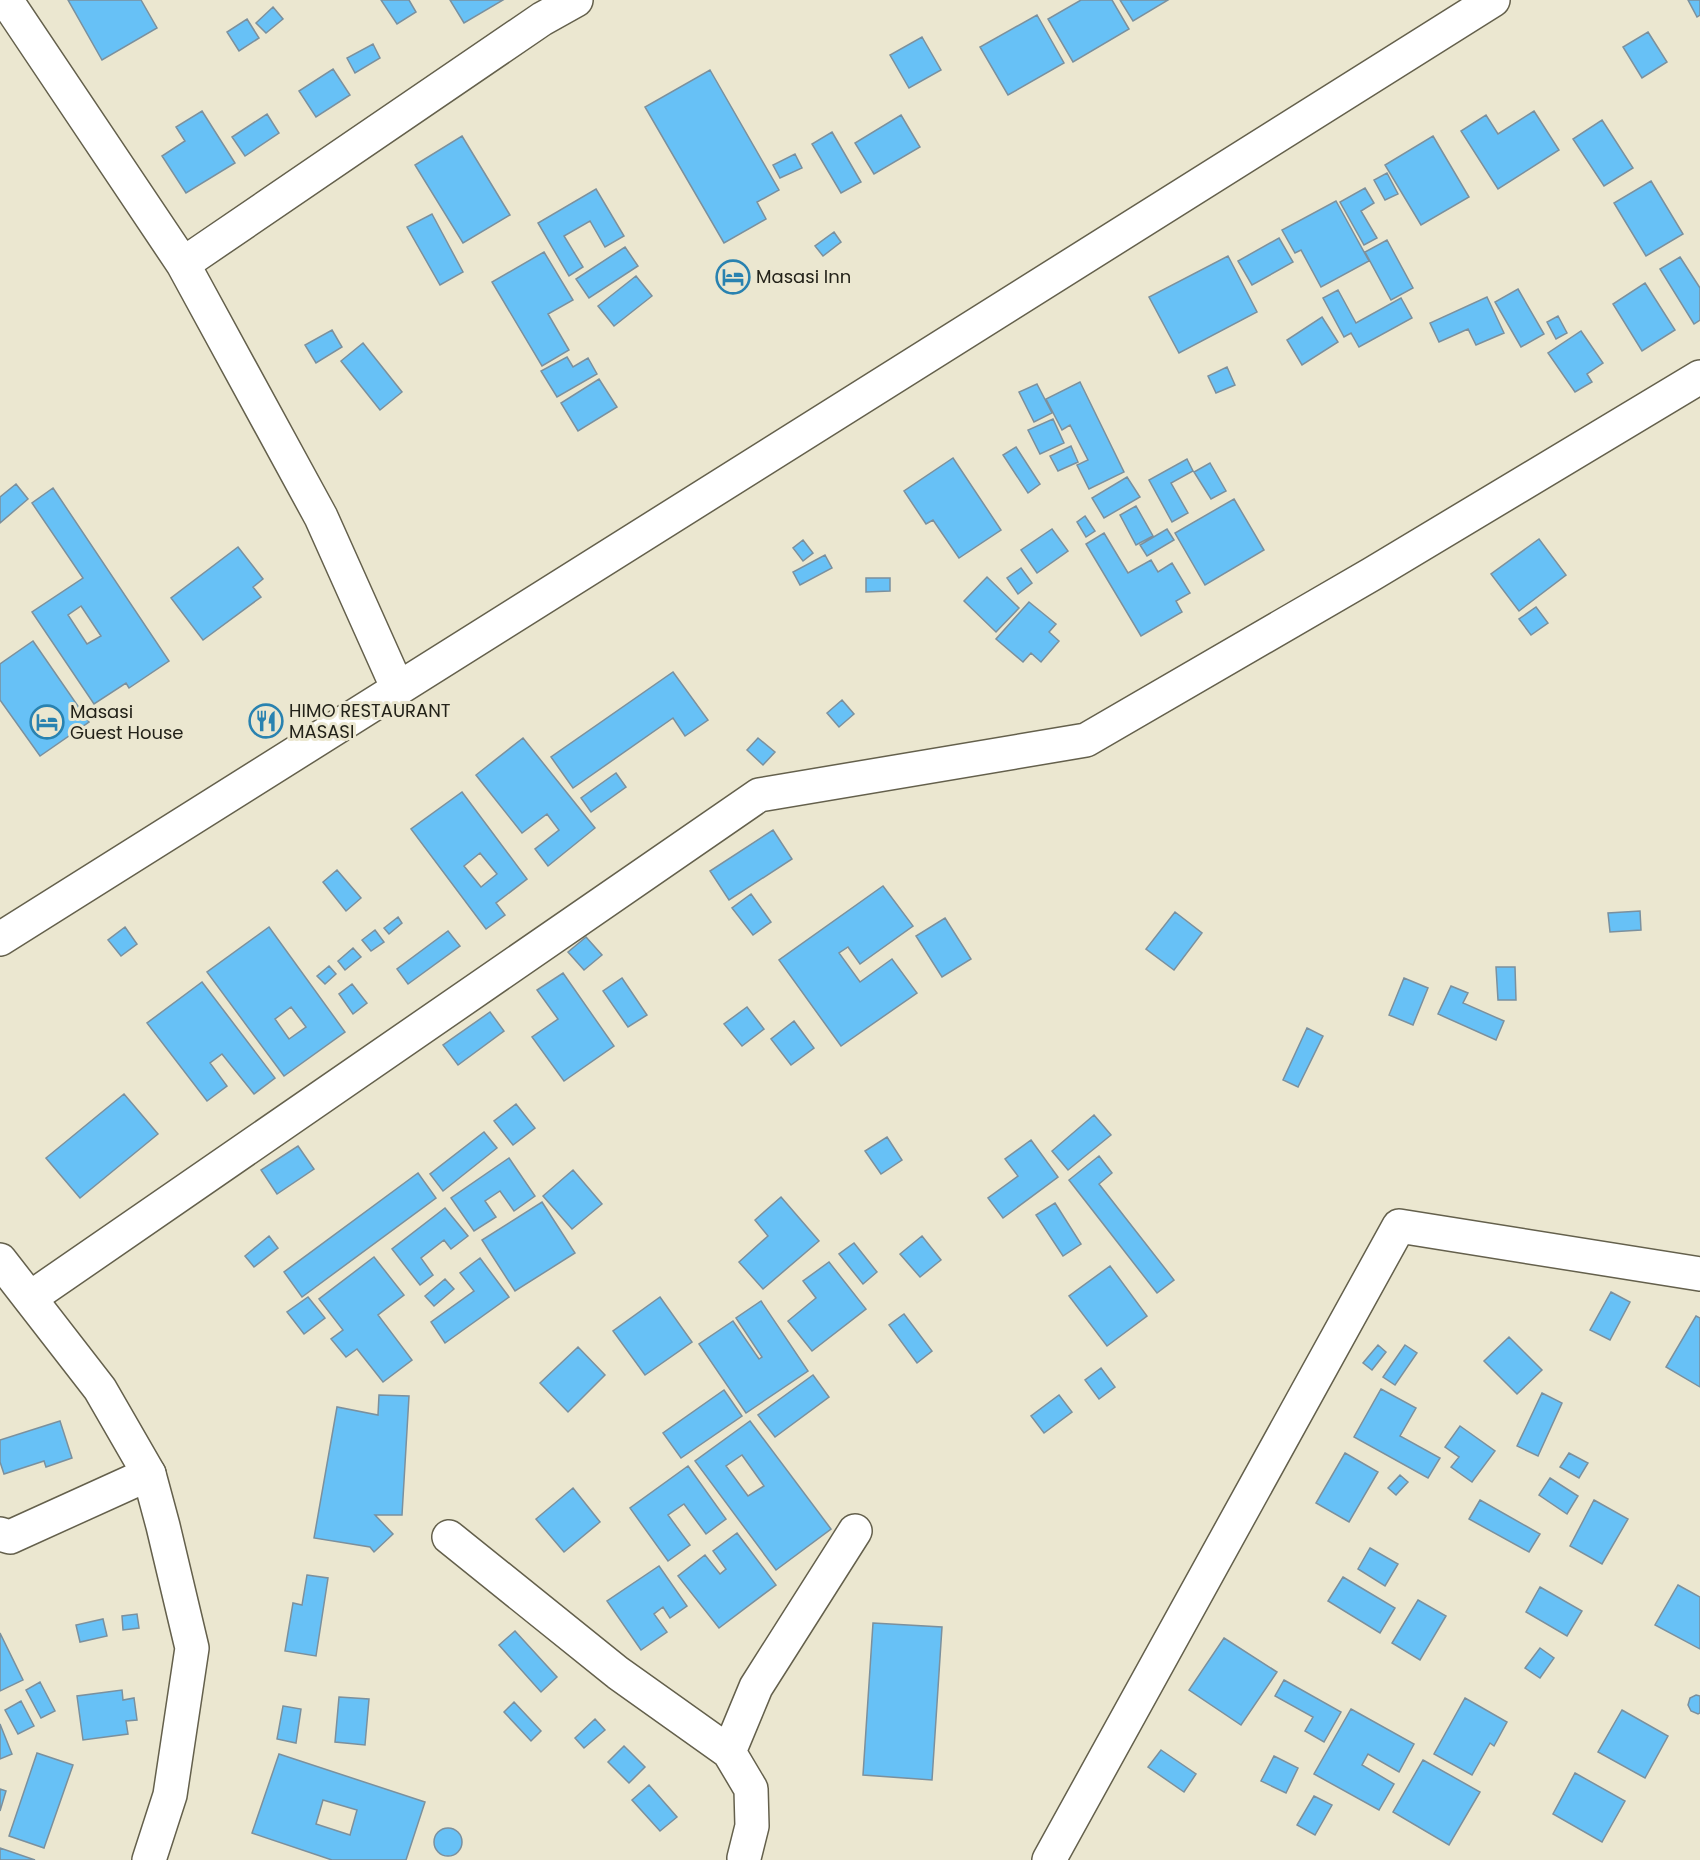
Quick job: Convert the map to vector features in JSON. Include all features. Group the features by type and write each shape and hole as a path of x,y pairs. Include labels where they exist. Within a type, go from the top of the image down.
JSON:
{"main road":[{"path":"6,0 183,264 321,517 398,689"},
{"path":"183,264 542,19 576,0"},
{"path":"4,936 1493,0"},
{"path":"30,1299 759,795 1086,740 1372,574 1700,377"},
{"path":"1049,1860 1399,1226 1700,1274"},
{"path":"0,1260 100,1389 149,1474 192,1648 170,1795 149,1860"},
{"path":"0,1534 10,1537 149,1474"},
{"path":"729,1752 756,1687 855,1531"},
{"path":"449,1537 618,1673 729,1752 751,1789 752,1826 744,1859"}],"building":[{"path":"68,0 141,0 157,28 102,60"},
{"path":"381,0 409,0 416,12 397,24"},
{"path":"450,0 503,0 464,23"},
{"path":"1081,0 1112,0 1129,29 1073,62 1048,19"},
{"path":"1120,0 1168,0 1133,21"},
{"path":"1688,0 1700,0 1700,15 1697,17"},
{"path":"273,7 283,19 266,33 256,23"},
{"path":"1037,15 1064,63 1008,95 980,47"},
{"path":"247,19 259,38 239,51 227,32"},
{"path":"1648,32 1667,62 1642,78 1623,47"},
{"path":"922,37 941,70 909,88 890,55"},
{"path":"373,44 380,58 355,73 347,58"},
{"path":"333,69 350,95 316,117 299,91"},
{"path":"710,70 779,190 757,202 766,219 724,243 645,107"},
{"path":"202,111 235,163 186,193 162,156 185,141 176,127"},
{"path":"1534,111 1559,150 1498,189 1461,131 1486,115 1498,134"},
{"path":"267,114 279,133 245,156 232,137"},
{"path":"901,115 920,147 874,174 855,143"},
{"path":"1602,120 1633,168 1604,186 1573,139"},
{"path":"832,132 861,182 841,193 812,144"},
{"path":"462,136 510,215 463,243 415,165"},
{"path":"1433,136 1469,197 1421,225 1385,165"},
{"path":"795,154 802,168 780,178 773,165"},
{"path":"1387,173 1398,194 1385,200 1374,180"},
{"path":"1651,181 1683,234 1646,256 1614,203"},
{"path":"1365,188 1374,203 1361,211 1377,238 1364,245 1340,202"},
{"path":"596,189 624,236 605,247 590,221 564,236 583,267 569,276 538,223"},
{"path":"1336,201 1369,261 1321,287 1301,250 1295,253 1282,230"},
{"path":"432,214 463,272 440,285 407,227"},
{"path":"834,232 841,242 823,256 815,246"},
{"path":"1279,238 1293,262 1252,285 1238,261"},
{"path":"1387,240 1413,288 1391,300 1365,252"},
{"path":"625,247 638,266 589,298 576,279"},
{"path":"544,252 573,300 548,314 569,350 542,366 492,282"},
{"path":"1228,256 1257,312 1179,353 1149,297"},
{"path":"1680,257 1700,288 1700,320 1694,324 1660,269"},
{"path":"636,276 652,296 614,326 598,306"},
{"path":"1645,283 1675,330 1642,351 1613,304"},
{"path":"1518,289 1544,334 1521,347 1495,302"},
{"path":"1338,290 1356,323 1401,298 1412,318 1359,347 1351,333 1344,337 1323,298"},
{"path":"1487,297 1504,333 1476,345 1468,329 1439,342 1430,323"},
{"path":"1558,316 1567,333 1556,339 1547,322"},
{"path":"1322,317 1338,342 1302,365 1287,340"},
{"path":"332,330 342,347 316,363 305,345"},
{"path":"1581,331 1603,363 1587,374 1592,382 1575,392 1548,353"},
{"path":"363,343 402,392 380,410 341,361"},
{"path":"567,357 573,367 588,358 597,374 557,397 541,371"},
{"path":"1227,367 1235,385 1216,393 1208,376"},
{"path":"599,379 617,407 578,431 561,403"},
{"path":"1080,382 1124,472 1089,489 1077,465 1088,460 1070,425 1062,430 1046,399"},
{"path":"1037,384 1052,413 1034,422 1019,392"},
{"path":"1053,419 1064,443 1040,454 1028,430"},
{"path":"1071,446 1078,462 1058,471 1050,456"},
{"path":"1016,447 1040,484 1028,493 1003,455"},
{"path":"953,458 1001,530 959,558 933,520 926,524 904,491"},
{"path":"1187,459 1193,471 1171,483 1188,513 1172,522 1149,480"},
{"path":"1210,463 1226,491 1211,499 1194,472"},
{"path":"1127,477 1140,497 1104,518 1092,498"},
{"path":"16,484 28,499 0,523 0,497"},
{"path":"53,488 169,661 129,688 126,683 94,704 32,612 83,578 32,503","holes":["81,606 101,636 87,644 68,615"]},
{"path":"1234,499 1264,550 1205,585 1175,533"},
{"path":"1136,506 1153,536 1136,545 1120,515"},
{"path":"1085,516 1095,531 1086,537 1077,522"},
{"path":"1052,529 1068,551 1037,573 1021,550"},
{"path":"1167,529 1174,540 1147,556 1140,545"},
{"path":"1104,533 1128,573 1151,560 1158,572 1172,563 1190,593 1176,601 1182,612 1141,636 1086,544"},
{"path":"1539,539 1566,575 1519,611 1491,574"},
{"path":"803,540 813,553 803,561 793,548"},
{"path":"238,547 263,579 253,587 261,597 203,640 171,598"},
{"path":"825,555 832,568 800,585 793,572"},
{"path":"1021,568 1032,583 1018,594 1007,578"},
{"path":"987,577 1019,608 996,632 964,601"},
{"path":"866,578 890,578 890,591 866,592"},
{"path":"1029,602 1056,624 1049,632 1059,641 1041,662 1031,653 1023,662 996,639"},
{"path":"1536,607 1548,623 1531,635 1519,619"},
{"path":"33,641 89,722 40,756 0,700 0,664"},
{"path":"673,672 708,720 685,736 673,718 573,788 551,757"},
{"path":"842,700 854,714 839,727 827,713"},
{"path":"523,738 595,828 548,866 535,849 559,830 547,814 522,833 476,775"},
{"path":"758,738 775,752 763,765 747,750"},
{"path":"616,773 626,787 591,812 581,798"},
{"path":"462,792 527,879 496,903 505,915 486,929 411,829","holes":["480,853 497,874 481,887 464,866"]},
{"path":"773,830 792,859 729,900 710,871"},
{"path":"337,870 361,898 346,911 323,882"},
{"path":"883,886 913,926 860,964 848,947 839,953 860,982 892,959 917,993 841,1046 779,960"},
{"path":"751,894 771,922 753,935 732,908"},
{"path":"1640,911 1641,930 1610,932 1608,913"},
{"path":"1175,912 1202,933 1174,970 1146,949"},
{"path":"398,917 402,923 389,934 384,928"},
{"path":"945,918 971,959 942,977 916,936"},
{"path":"125,927 137,944 121,956 108,940"},
{"path":"269,927 345,1032 284,1076 207,972","holes":["291,1007 306,1027 289,1039 275,1019"]},
{"path":"375,930 384,942 371,951 362,940"},
{"path":"448,931 460,946 408,984 397,969"},
{"path":"586,937 602,955 584,970 568,952"},
{"path":"353,948 361,957 345,970 338,961"},
{"path":"329,966 336,974 325,984 317,976"},
{"path":"1496,967 1515,967 1516,1000 1498,1000"},
{"path":"563,973 614,1046 564,1081 532,1037 558,1019 537,990"},
{"path":"622,978 647,1015 628,1027 603,991"},
{"path":"1404,978 1428,988 1413,1025 1389,1015"},
{"path":"202,982 275,1078 254,1094 222,1054 210,1063 227,1086 207,1101 147,1023"},
{"path":"352,984 367,1003 353,1014 339,994"},
{"path":"1451,986 1468,993 1463,1003 1504,1021 1496,1040 1438,1014"},
{"path":"747,1007 764,1029 742,1046 724,1024"},
{"path":"490,1012 504,1031 458,1065 443,1045"},
{"path":"794,1021 814,1048 791,1065 771,1039"},
{"path":"1307,1028 1323,1036 1298,1087 1283,1080"},
{"path":"124,1094 158,1134 80,1198 46,1158"},
{"path":"516,1104 535,1128 513,1145 494,1121"},
{"path":"1094,1115 1111,1135 1068,1170 1052,1151"},
{"path":"484,1132 497,1148 443,1191 430,1174"},
{"path":"887,1137 902,1160 881,1174 865,1151"},
{"path":"1031,1140 1058,1177 1003,1218 988,1198 1018,1176 1005,1159"},
{"path":"298,1146 314,1169 277,1194 261,1170"},
{"path":"1099,1156 1112,1173 1099,1184 1174,1280 1157,1293 1069,1180"},
{"path":"509,1158 535,1196 514,1211 500,1191 485,1201 496,1217 474,1231 451,1198"},
{"path":"573,1170 602,1204 572,1229 543,1196"},
{"path":"418,1173 436,1198 302,1297 284,1272"},
{"path":"781,1197 819,1241 763,1289 739,1262 768,1236 755,1220"},
{"path":"542,1202 575,1253 515,1291 482,1240"},
{"path":"1055,1203 1081,1244 1063,1256 1036,1215"},
{"path":"445,1208 468,1236 451,1249 444,1240 421,1258 433,1275 420,1285 392,1249"},
{"path":"269,1236 278,1248 254,1267 245,1256"},
{"path":"922,1236 941,1260 920,1277 900,1254"},
{"path":"854,1243 877,1272 863,1284 839,1254"},
{"path":"374,1257 404,1295 378,1315 412,1360 383,1382 357,1349 346,1357 331,1339 343,1330 319,1299"},
{"path":"480,1258 509,1297 445,1343 431,1322 474,1291 460,1273"},
{"path":"829,1262 866,1309 812,1351 788,1321 816,1298 803,1281"},
{"path":"1110,1266 1147,1316 1107,1346 1069,1296"},
{"path":"445,1279 454,1289 434,1306 425,1296"},
{"path":"1611,1292 1630,1302 1610,1340 1590,1330"},
{"path":"308,1297 325,1318 304,1334 287,1312"},
{"path":"660,1297 692,1342 645,1375 613,1331"},
{"path":"761,1301 808,1371 746,1413 699,1344 733,1321 759,1359 762,1357 736,1318"},
{"path":"904,1314 932,1351 917,1363 889,1325"},
{"path":"1696,1316 1700,1318 1700,1387 1666,1367"},
{"path":"1509,1337 1542,1370 1517,1394 1484,1361"},
{"path":"1378,1345 1386,1352 1372,1370 1363,1363"},
{"path":"1405,1345 1417,1353 1395,1385 1383,1377"},
{"path":"578,1347 605,1375 568,1412 540,1383"},
{"path":"1101,1368 1115,1387 1099,1399 1085,1380"},
{"path":"813,1375 829,1397 775,1437 758,1415"},
{"path":"1381,1389 1416,1408 1400,1436 1440,1458 1428,1478 1354,1437"},
{"path":"724,1390 742,1416 681,1458 663,1433"},
{"path":"1542,1393 1562,1403 1538,1456 1517,1446"},
{"path":"379,1395 409,1396 402,1515 375,1515 393,1534 374,1552 370,1547 314,1538 337,1407 378,1415"},
{"path":"1059,1395 1072,1412 1044,1433 1031,1416"},
{"path":"60,1421 72,1458 46,1467 44,1461 4,1474 0,1462 0,1440"},
{"path":"750,1421 831,1529 776,1570 695,1461","holes":["742,1455 764,1486 748,1496 726,1466"]},
{"path":"1460,1426 1495,1451 1472,1482 1451,1467 1459,1457 1445,1447"},
{"path":"1345,1453 1378,1472 1349,1522 1316,1503"},
{"path":"1569,1453 1588,1463 1579,1478 1560,1467"},
{"path":"688,1466 726,1519 706,1534 684,1504 668,1515 690,1545 668,1561 630,1508"},
{"path":"1400,1475 1408,1482 1396,1495 1388,1488"},
{"path":"1550,1478 1578,1496 1567,1514 1539,1495"},
{"path":"573,1488 600,1522 564,1552 536,1519"},
{"path":"1480,1500 1540,1534 1529,1552 1469,1519"},
{"path":"1594,1500 1628,1519 1602,1564 1570,1546"},
{"path":"737,1533 776,1585 719,1628 678,1576 705,1555 720,1574 726,1569 713,1551"},
{"path":"1370,1548 1398,1564 1385,1586 1358,1569"},
{"path":"659,1566 687,1606 670,1618 663,1607 654,1614 667,1632 641,1650 607,1601"},
{"path":"307,1575 328,1578 316,1656 285,1651 293,1603 302,1605"},
{"path":"1343,1577 1395,1608 1380,1633 1328,1601"},
{"path":"1678,1585 1700,1597 1700,1649 1655,1625"},
{"path":"1540,1587 1582,1611 1567,1636 1526,1612"},
{"path":"1418,1600 1446,1616 1420,1660 1392,1643"},
{"path":"137,1614 139,1628 123,1630 122,1616"},
{"path":"103,1619 107,1636 80,1642 76,1625"},
{"path":"873,1623 942,1627 932,1780 863,1775"},
{"path":"515,1631 557,1677 541,1692 499,1645"},
{"path":"0,1633 23,1680 0,1691"},
{"path":"1224,1638 1277,1672 1241,1725 1189,1690"},
{"path":"1540,1648 1554,1658 1540,1678 1525,1668"},
{"path":"1284,1680 1341,1712 1324,1742 1305,1731 1313,1717 1275,1696"},
{"path":"40,1682 55,1711 41,1718 26,1690"},
{"path":"122,1690 123,1700 134,1698 137,1720 126,1721 128,1734 83,1740 77,1696"},
{"path":"1700,1696 1700,1713 1698,1714 1691,1711 1688,1705 1690,1698"},
{"path":"339,1697 369,1699 365,1745 335,1742"},
{"path":"1465,1698 1507,1722 1494,1746 1490,1743 1472,1775 1434,1754"},
{"path":"21,1701 34,1726 18,1734 5,1710"},
{"path":"514,1702 541,1731 531,1741 504,1712"},
{"path":"283,1706 301,1709 296,1743 277,1739"},
{"path":"1351,1709 1414,1744 1399,1772 1368,1754 1362,1765 1394,1784 1379,1810 1314,1774"},
{"path":"1622,1710 1668,1736 1645,1778 1598,1752"},
{"path":"595,1719 605,1730 584,1748 575,1738"},
{"path":"0,1724 12,1754 0,1759"},
{"path":"624,1746 645,1767 629,1783 608,1762"},
{"path":"1161,1750 1196,1774 1184,1792 1148,1767"},
{"path":"37,1753 73,1765 44,1848 9,1836"},
{"path":"279,1754 425,1802 406,1860 332,1860 252,1833","holes":["323,1800 357,1810 350,1835 316,1824"]},
{"path":"1274,1756 1298,1768 1286,1793 1261,1781"},
{"path":"1423,1760 1480,1792 1449,1845 1393,1812"},
{"path":"1575,1773 1625,1801 1602,1842 1553,1814"},
{"path":"649,1785 677,1817 660,1831 632,1800"},
{"path":"0,1789 6,1791 0,1811"},
{"path":"1314,1796 1332,1805 1315,1835 1297,1825"},
{"path":"448,1828 458,1832 462,1842 458,1852 448,1856 438,1852 434,1842 438,1832"},
{"path":"0,1848 35,1860 0,1860"}],"place":[{"name":"Masasi Inn","path":"733,277"},
{"name":"HIMO RESTAURANT MASASI","path":"266,721"},
{"name":"Masasi Guest House","path":"47,722"}]}
